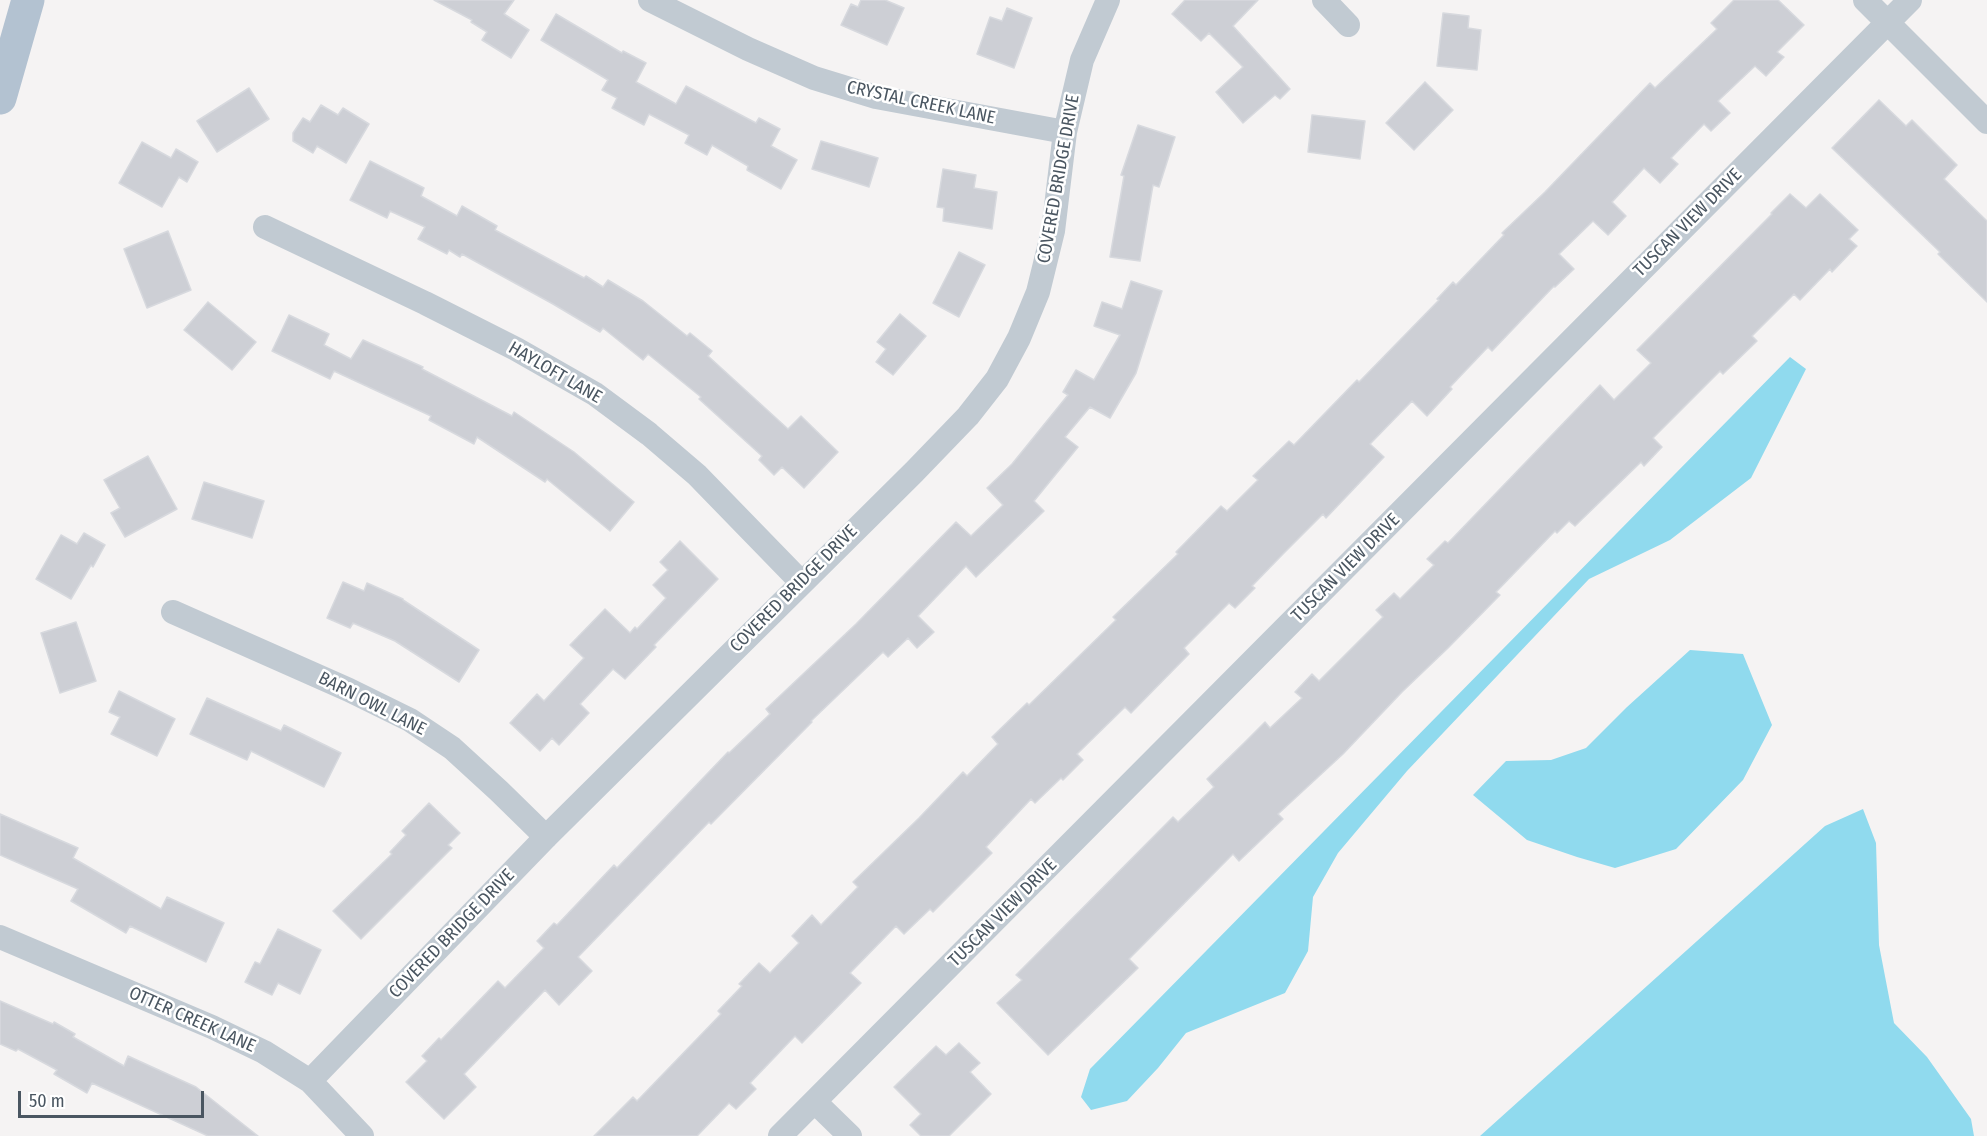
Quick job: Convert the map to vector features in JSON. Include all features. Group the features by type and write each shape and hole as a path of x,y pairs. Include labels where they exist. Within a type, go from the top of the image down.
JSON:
{"main road":[{"path":"0,98 28,0"}],"street":[{"name":"CRYSTAL CREEK LANE","path":"650,0 748,49 814,78 876,97 1065,132"},
{"name":"COVERED BRIDGE DRIVE","path":"310,1082 546,837 968,417 997,379 1019,338 1038,292 1053,231 1065,132 1083,60 1108,0"},
{"path":"1324,0 1348,25"},
{"path":"1865,0 1987,122"},
{"name":"TUSCAN VIEW DRIVE","path":"780,1136 1910,0"},
{"name":"HAYLOFT LANE","path":"265,227 496,338 595,394 649,434 697,475 801,582"},
{"name":"BARN OWL LANE","path":"173,612 349,690 410,720 452,748 546,837"},
{"name":"OTTER CREEK LANE","path":"0,938 264,1052 310,1082 362,1136"},
{"path":"815,1102 850,1136"}],"water":[{"path":"1790,357 1806,369 1751,478 1670,540 1589,579 1407,771 1338,853 1313,897 1308,951 1285,993 1186,1033 1127,1101 1091,1110 1081,1097 1090,1069"},
{"path":"1690,650 1743,654 1772,725 1743,780 1676,849 1615,868 1527,840 1473,795 1506,761 1551,760 1586,748"},
{"path":"1863,809 1876,843 1879,945 1894,1023 1927,1057 1971,1119 1974,1136 1480,1136 1825,826"}],"building":[{"path":"434,0 514,0 504,14 529,30 511,58 482,40 487,32 471,22 472,20"},
{"path":"861,0 885,0 904,8 887,45 841,25 851,4 858,7"},
{"path":"1185,0 1258,0 1233,26 1290,89 1280,99 1275,95 1243,123 1216,92 1243,67 1209,33 1201,41 1172,14"},
{"path":"1734,0 1778,0 1804,25 1777,52 1784,57 1766,76 1755,66 1718,101 1730,113 1711,131 1704,124 1671,158 1678,164 1660,183 1644,168 1612,202 1626,216 1608,235 1593,221 1559,254 1574,269 1554,286 1492,351 1488,347 1450,387 1452,389 1427,416 1412,401 1370,444 1384,457 1326,518 1323,514 1252,586 1255,588 1235,608 1229,603 1184,648 1189,654 1131,713 1125,707 1077,754 1083,760 1063,780 1061,778 1035,803 1031,799 986,847 992,853 933,912 930,909 904,934 896,926 850,973 861,983 802,1043 795,1036 750,1083 756,1089 736,1109 729,1103 697,1136 594,1136 633,1097 637,1101 721,1014 718,1011 742,986 739,984 759,963 770,973 799,943 792,936 812,915 821,925 858,887 853,882 963,772 967,776 998,744 992,737 1027,703 1029,705 1116,620 1113,617 1178,554 1176,552 1221,506 1227,511 1258,480 1253,476 1289,441 1294,445 1357,380 1359,382 1439,300 1437,299 1453,282 1456,285 1504,235 1502,233 1545,192 1650,83 1655,88 1717,29 1711,23"},
{"path":"1007,8 1032,18 1014,68 977,54 990,17 1002,21"},
{"path":"1443,13 1469,16 1468,28 1481,30 1477,70 1437,66"},
{"path":"556,14 622,53 623,51 646,63 636,82 676,104 686,86 756,123 759,118 780,129 771,146 797,160 781,189 747,170 748,166 712,145 707,155 685,143 689,135 649,114 644,125 612,108 617,98 602,90 608,80 541,40"},
{"path":"1425,82 1453,110 1414,150 1386,123"},
{"path":"249,88 269,119 217,152 197,121"},
{"path":"1879,100 1906,126 1912,120 1957,165 1944,179 1987,221 1987,302 1938,254 1940,252 1832,148"},
{"path":"321,105 338,115 343,108 369,124 346,163 317,146 313,153 293,141 293,133 303,118 310,122"},
{"path":"1312,115 1365,121 1360,159 1308,152"},
{"path":"1138,125 1175,137 1159,187 1153,185 1140,261 1110,257 1124,176 1121,175"},
{"path":"821,141 878,158 869,187 812,169"},
{"path":"142,142 171,158 176,149 198,162 187,182 179,177 162,207 119,183"},
{"path":"370,161 424,188 421,196 457,216 462,206 497,226 495,230 584,278 586,276 603,287 608,280 643,301 687,336 690,333 712,351 708,356 788,429 801,416 838,452 804,488 782,467 774,475 759,460 762,456 699,399 701,397 648,354 643,360 603,328 600,332 462,254 460,257 449,250 447,254 418,239 425,227 390,211 387,218 350,200"},
{"path":"943,169 976,175 974,188 997,192 992,229 943,221 944,208 937,207"},
{"path":"1790,194 1806,208 1820,194 1858,230 1849,239 1857,246 1832,272 1830,269 1800,300 1794,294 1752,336 1757,341 1723,374 1720,371 1653,438 1662,447 1644,466 1641,462 1575,526 1569,521 1557,533 1555,531 1496,592 1500,595 1343,754 1278,814 1283,819 1239,861 1233,854 1129,959 1138,968 1048,1055 997,1003 1022,980 1016,975 1173,817 1178,822 1214,787 1207,779 1265,722 1270,728 1302,698 1295,692 1312,674 1319,681 1383,617 1376,610 1394,593 1400,599 1434,565 1427,559 1445,541 1448,543 1600,385 1614,400 1651,363 1637,350"},
{"path":"168,231 191,290 147,308 124,249"},
{"path":"959,252 985,265 959,317 933,303"},
{"path":"1131,281 1162,291 1136,373 1110,418 1090,407 1065,437 1078,447 1034,501 1044,511 976,577 966,566 918,616 934,632 917,648 908,638 888,657 883,652 811,721 711,824 709,822 578,957 592,971 559,1005 545,990 464,1074 476,1087 444,1119 406,1082 427,1061 422,1056 439,1038 441,1040 498,981 505,988 544,948 537,941 554,923 557,925 614,865 617,868 728,752 770,714 766,709 856,624 956,522 971,536 1003,505 987,488 1012,464 1068,395 1063,392 1076,370 1094,380 1120,335 1094,326 1102,302 1122,309"},
{"path":"208,302 256,342 232,370 184,330"},
{"path":"900,314 926,336 893,375 876,362 886,349 877,342"},
{"path":"289,315 329,334 324,345 351,359 363,340 423,367 422,369 512,416 514,412 574,452 634,502 610,531 547,479 545,482 477,437 474,444 429,420 431,416 334,371 330,379 272,351"},
{"path":"148,456 177,509 125,537 111,513 120,508 104,480"},
{"path":"204,482 264,501 252,538 192,519"},
{"path":"84,533 105,545 71,599 36,579 61,535 77,544"},
{"path":"680,541 718,579 654,645 656,647 625,679 613,669 580,704 589,713 559,745 552,738 540,751 510,723 537,694 544,701 584,658 570,645 605,609 630,633 635,627 637,629 666,598 653,585 668,570 660,562"},
{"path":"343,582 364,591 367,583 403,599 479,650 459,682 395,641 353,623 350,628 327,618"},
{"path":"76,622 96,681 60,693 41,633"},
{"path":"119,691 175,719 157,756 111,734 120,717 109,712"},
{"path":"207,698 281,731 284,725 341,753 324,787 251,751 247,760 190,734"},
{"path":"429,803 460,833 448,845 452,848 361,939 333,911 392,854 390,852 406,835 402,831"},
{"path":"0,814 78,848 73,858 161,909 167,897 224,923 206,962 130,926 126,933 71,901 78,889 0,855"},
{"path":"278,929 321,950 300,994 278,983 272,995 245,982 255,962 260,964"},
{"path":"0,1001 53,1024 54,1022 75,1034 73,1037 124,1066 128,1056 196,1087 258,1136 208,1136 92,1083 87,1093 54,1074 57,1070 18,1049 16,1051 0,1044"},
{"path":"959,1043 980,1063 970,1072 991,1094 949,1136 921,1136 910,1125 921,1114 894,1087 936,1046 946,1055"}]}
